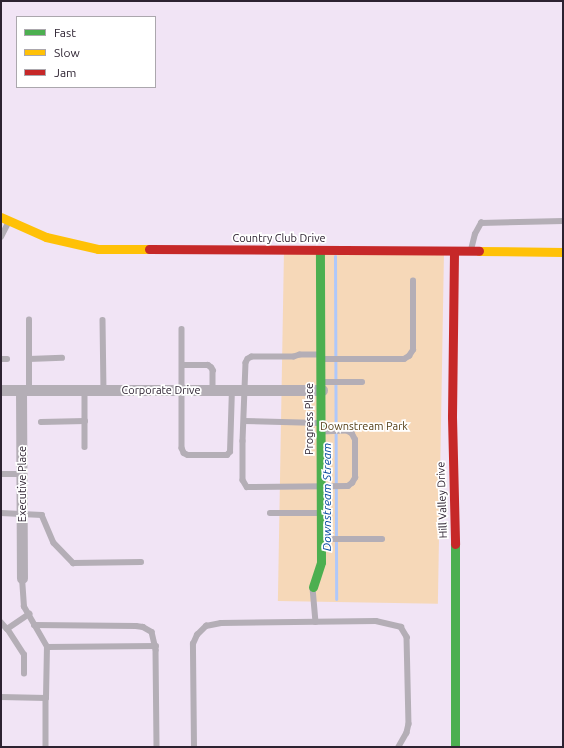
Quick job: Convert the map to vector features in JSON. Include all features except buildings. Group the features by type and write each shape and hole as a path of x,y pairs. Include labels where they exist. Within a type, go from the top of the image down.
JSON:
{"street":[{"name":"Country Club Drive","path":"5,219 46,237 98,249 563,252"},
{"name":"Progress Place","path":"313,587 321,562 322,386 320,250"},
{"name":"Hill Valley Drive","path":"454,252 452,417 456,548 455,747"},
{"name":"Corporate Drive","path":"1,390 246,390 322,386"},
{"name":"Executive Place","path":"22,578 22,474 25,390"}],"lane":[{"path":"1,237 5,219"},
{"path":"470,252 475,234 481,223 563,221"},
{"path":"244,421 321,427 347,431 352,434 355,440 355,478 352,483 348,486 247,487 242,480 244,421 246,390 246,363 252,357 294,357 300,355 404,359 409,356 413,350 413,281"},
{"path":"25,390 29,359 29,320"},
{"path":"104,320 104,390"},
{"path":"182,329 182,448 184,453 188,455 227,455 232,448 232,390"},
{"path":"29,359 62,358"},
{"path":"183,365 208,364 212,367 214,370 214,390"},
{"path":"322,386 362,382"},
{"path":"85,390 85,447"},
{"path":"40,422 85,421"},
{"path":"1,474 22,474"},
{"path":"270,512 321,514"},
{"path":"1,513 42,515 54,543 73,562 141,562"},
{"path":"321,539 382,539"},
{"path":"22,578 24,607 47,647 46,747"},
{"path":"313,587 316,622"},
{"path":"7,629 28,614"},
{"path":"1,622 24,655 24,674"},
{"path":"194,747 193,644 201,630 212,624 221,623 316,622 386,622 401,627 405,632 407,637 409,724 407,733 399,747"},
{"path":"34,625 136,626 152,632 156,646 157,747"},
{"path":"47,647 156,646"},
{"path":"1,697 46,698"}],"green space":[{"name":"Downstream Park","path":"284,250 444,253 438,604 278,601"}],"waterway":[{"name":"Downstream Stream","path":"335,256 336,599"}],"traffic: fast":[{"path":"313,587 321,562 320,250"},
{"path":"455,544 455,747"}],"traffic: slow":[{"path":"1,217 46,237 98,249 149,249"},
{"path":"479,251 563,252"}],"traffic: jam":[{"path":"149,249 479,251"},
{"path":"454,252 452,417 455,544"}]}
